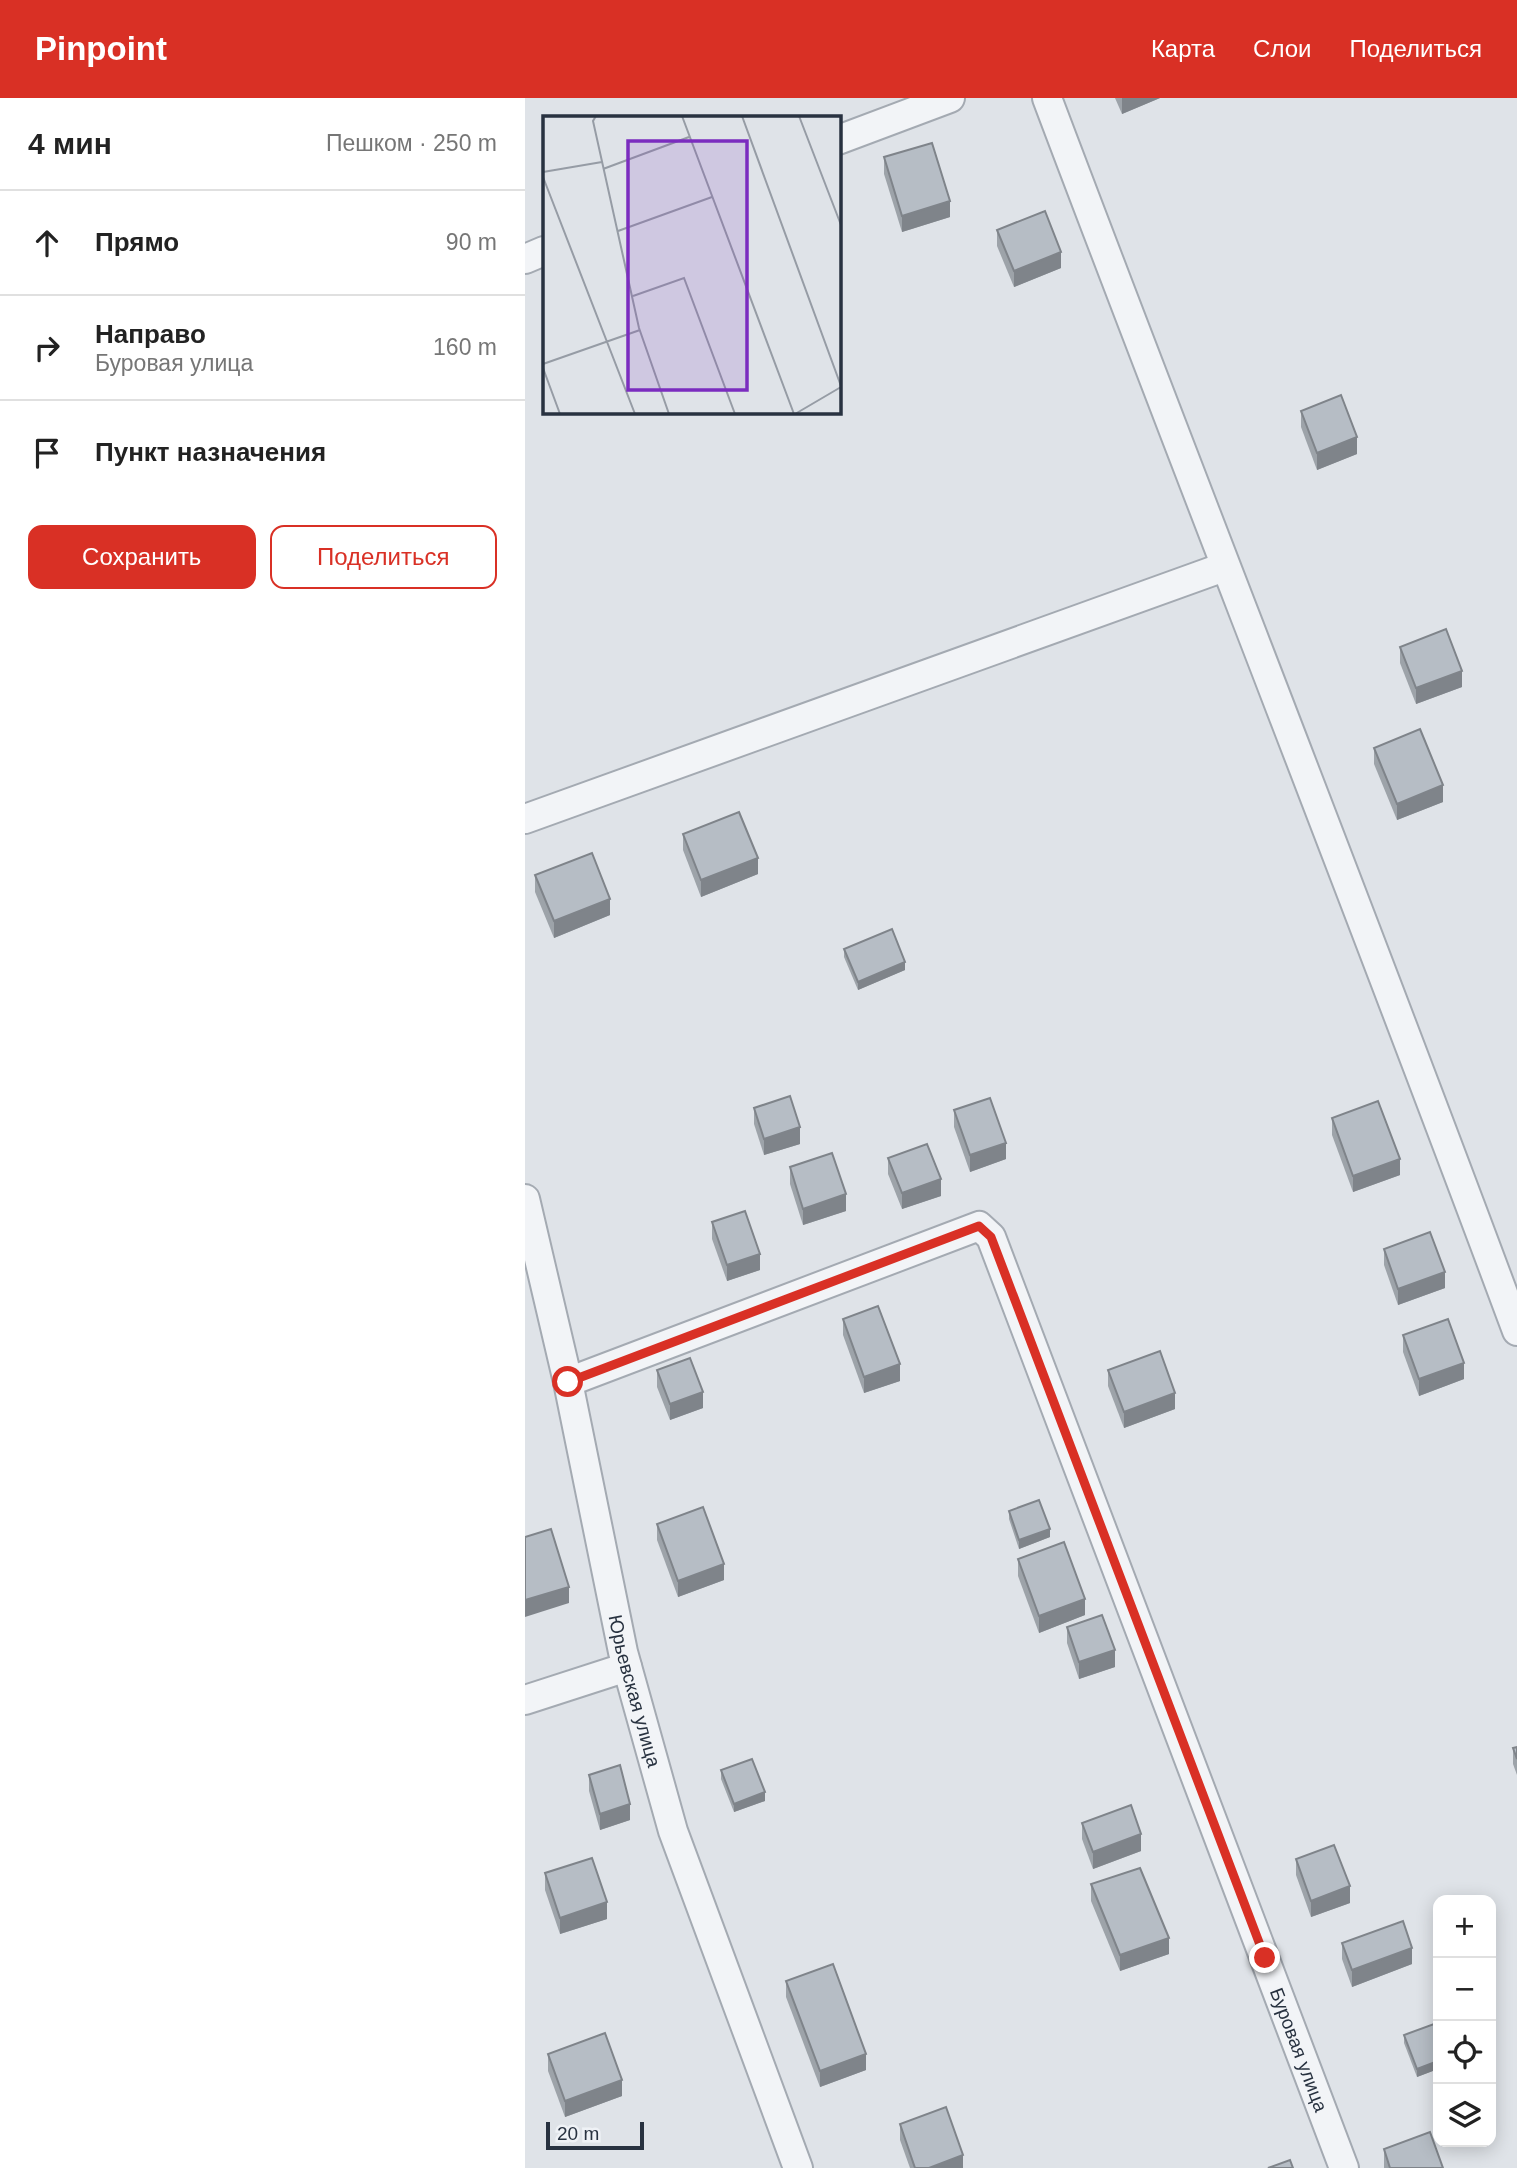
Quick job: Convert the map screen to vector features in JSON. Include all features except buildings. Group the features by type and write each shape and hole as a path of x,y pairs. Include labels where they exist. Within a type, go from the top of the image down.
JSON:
{"street":[{"path":"840,139 950,98"},
{"path":"1047,98 1224,567 1417,1062 1517,1331"},
{"path":"525,259 543,251"},
{"path":"525,819 1224,567"},
{"name":"Юрьевская улица","path":"525,1199 568,1382 627,1667 673,1831 798,2168"},
{"name":"Буровая улица","path":"568,1382 979,1226 991,1237 1345,2168"},
{"path":"525,1700 627,1667"}],"route":[{"path":"568,1382 979,1226 991,1237 1265,1958"}]}
